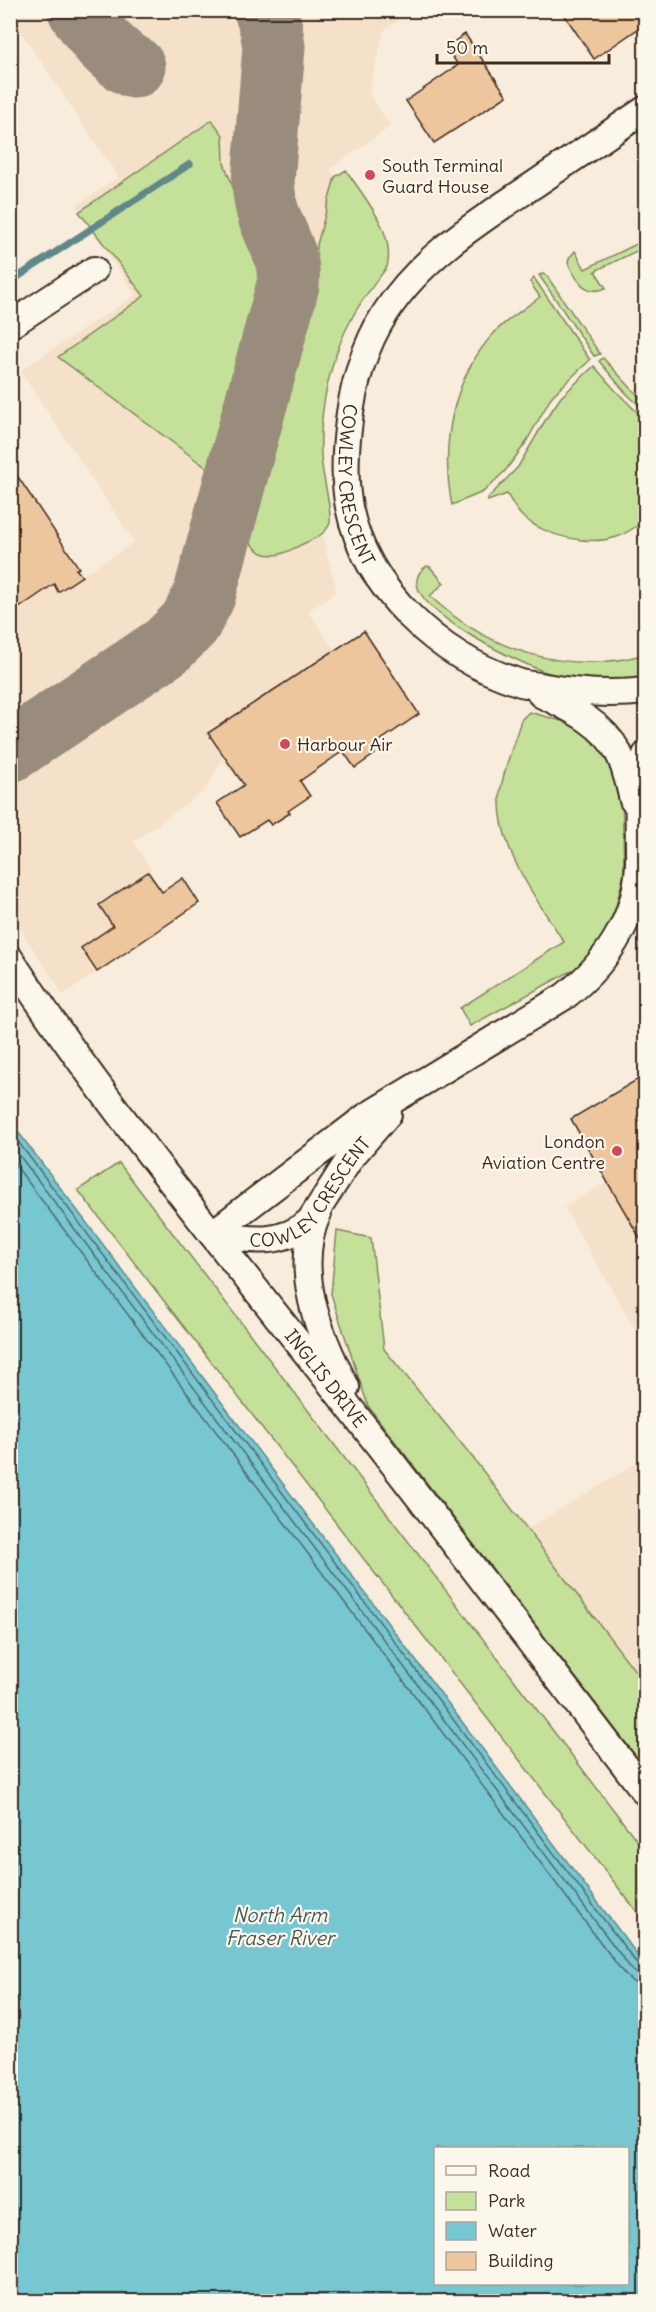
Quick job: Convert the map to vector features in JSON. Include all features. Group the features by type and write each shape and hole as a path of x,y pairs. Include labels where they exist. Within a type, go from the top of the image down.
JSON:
{"street":[{"name":"COWLEY CRESCENT","path":"644,110 444,247 412,278 385,313 374,333 357,380 350,407 345,474 349,507 358,537 378,576 411,618 431,636 478,664 519,682 582,693 615,694 645,691"},
{"path":"10,325 94,270"},
{"path":"519,682 577,712 607,737 617,750 624,766 638,819"},
{"path":"638,819 645,755"},
{"name":"COWLEY CRESCENT","path":"213,1234 366,1116 565,996 586,980 615,944 632,903 639,854 638,819"},
{"name":"INGLIS DRIVE","path":"10,959 49,1018 213,1234 373,1437 645,1793"},
{"name":"COWLEY CRESCENT","path":"213,1234 255,1241 277,1239 303,1227 324,1200 351,1157 411,1090"},
{"path":"324,1200 310,1237 308,1272 311,1298 327,1346 373,1437"}],"shaded area":[{"path":"10,11 413,11 384,30 369,94 391,126 330,169 378,246 348,311 319,399 322,535 337,591 308,611 384,724 259,808 222,759 206,790 133,842 151,869 148,872 162,892 183,878 199,903 63,995 11,915 11,477 16,474 79,568 77,570 81,576 134,542 20,371 135,295 76,206 118,177 11,17"},
{"path":"645,1075 645,1347 564,1207 607,1182 571,1119"},
{"path":"645,1458 645,1696 524,1531"}],"green space":[{"path":"212,120 223,135 224,163 236,195 281,279 219,477 58,357 144,296 79,212"},
{"path":"346,170 383,228 389,254 387,267 353,316 332,366 324,402 321,438 330,523 323,533 282,554 267,554 256,549 252,544 246,533 244,520 335,177"},
{"path":"645,240 645,247 595,271 606,288 592,290 582,285 568,263 575,251 585,269"},
{"path":"539,275 547,276 600,354 594,356"},
{"path":"534,278 590,360 552,396 525,444 505,471 483,492 452,505 448,459 449,436 460,390 481,349 496,331 540,297 530,282"},
{"path":"603,358 645,403 645,411 599,361"},
{"path":"594,366 645,420 645,520 617,537 606,540 581,540 544,530 533,524 518,512 507,494 488,501 488,498 518,467 561,397"},
{"path":"427,566 444,583 430,596 452,615 477,631 530,654 558,660 587,662 616,660 645,654 645,679 597,681 573,679 535,668 488,645 438,612 422,595 417,580"},
{"path":"529,712 576,725 607,751 622,789 624,873 612,923 584,964 470,1026 460,1008 564,942 521,873 505,835 501,816 500,796 505,769 521,720"},
{"path":"119,1163 645,1851 645,1922 78,1190"},
{"path":"337,1231 371,1238 384,1349 470,1454 645,1684 645,1768 368,1406 331,1294"}],"water":[{"name":"North Arm Fraser River","path":"10,1121 645,1965 645,2301 11,2301"}],"building":[{"path":"561,10 645,10 645,24 594,59"},
{"path":"465,34 507,96 434,143 406,101 458,65 446,47"},
{"path":"10,465 79,568 76,569 82,576 58,592 54,584 10,614"},
{"name":"Harbour Air","path":"364,631 419,714 371,747 375,754 355,768 343,751 300,781 310,796 288,811 290,813 271,825 267,820 240,837 217,803 244,785 208,733"},
{"path":"148,872 162,892 183,878 199,903 97,972 81,948 113,926 99,905"},
{"name":"London Aviation Centre","path":"645,1075 645,1247 571,1119"}],"waterway":[{"path":"10,282 190,164"}],"taxiway":[{"path":"79,10 110,50 134,67"},
{"path":"10,751 167,646 190,623 204,596 288,285 288,266 268,212 263,182 274,47 265,10"}],"place":[{"name":"South Terminal Guard House","path":"370,175"},
{"name":"Harbour Air","path":"285,744"},
{"name":"London Aviation Centre","path":"617,1151"}]}
